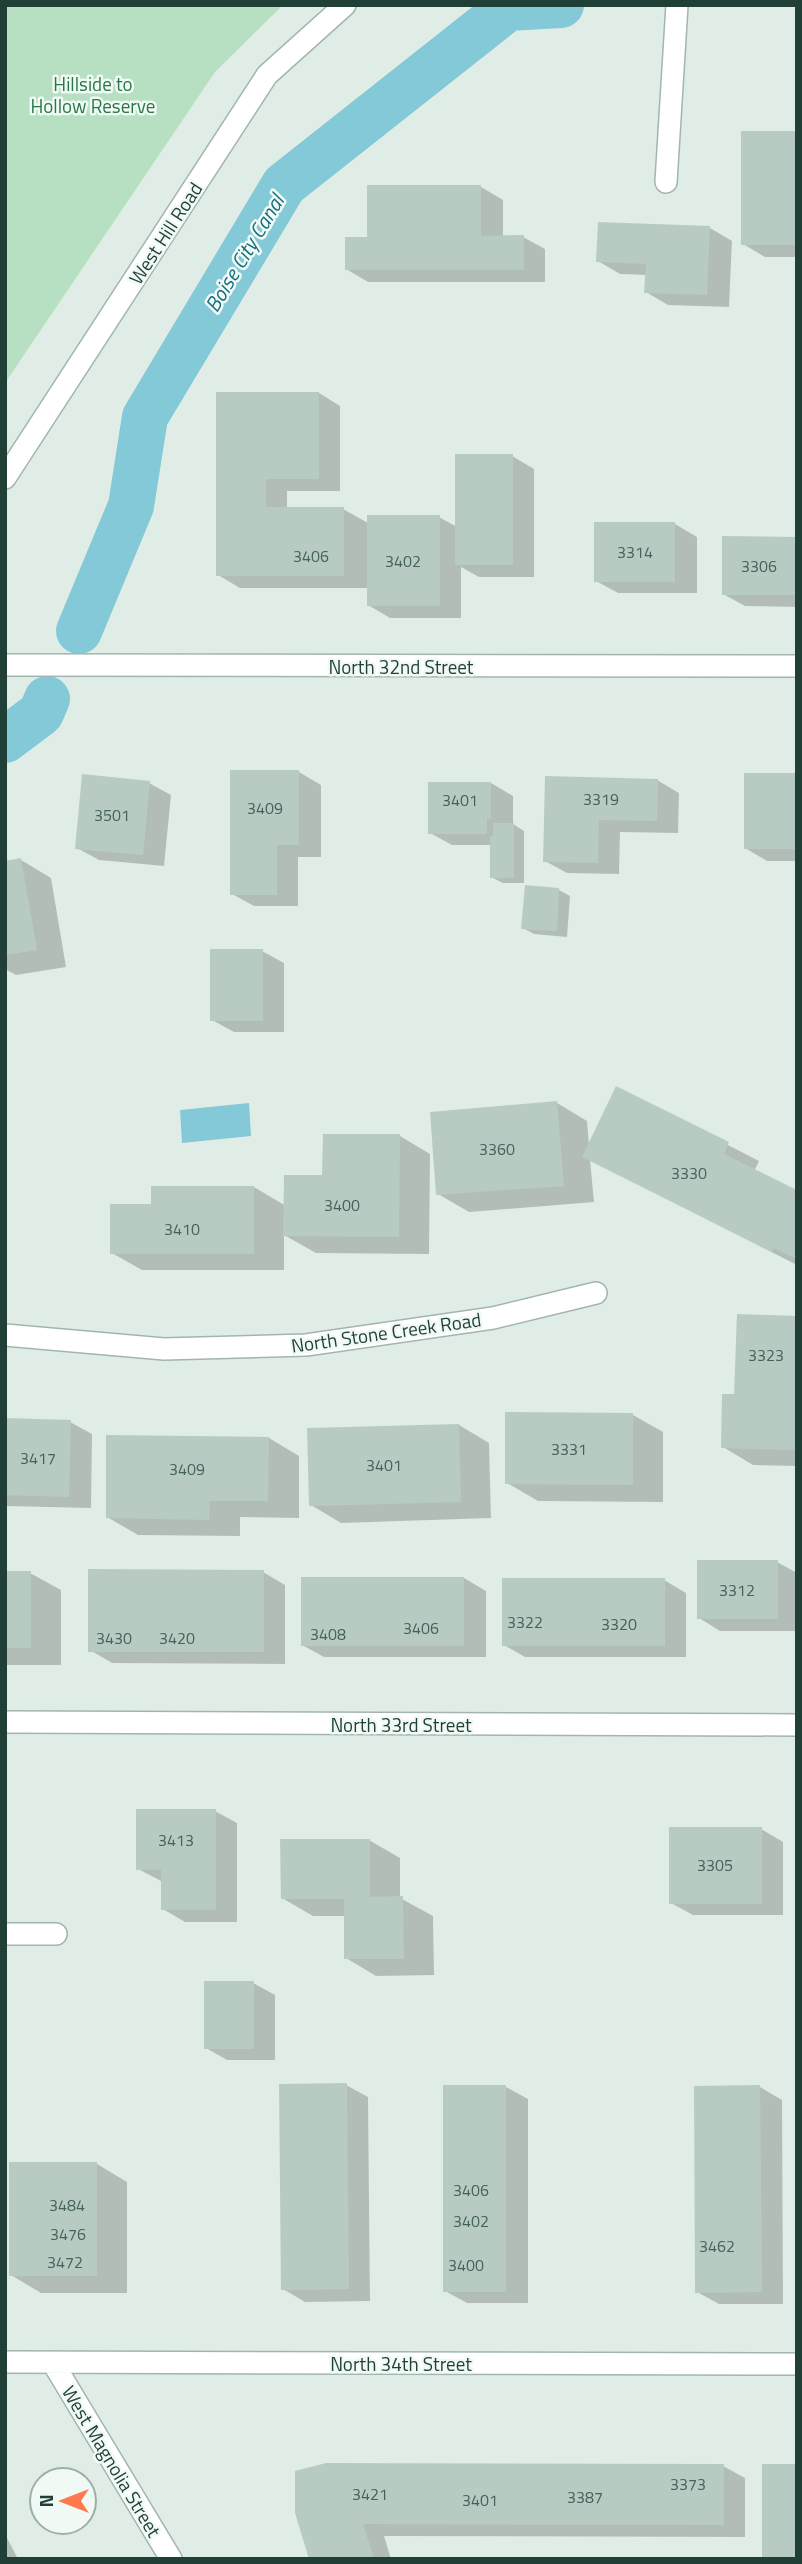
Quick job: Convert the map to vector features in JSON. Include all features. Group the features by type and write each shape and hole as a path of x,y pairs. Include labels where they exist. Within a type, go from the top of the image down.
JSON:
{"street":[{"name":"West Hill Road","path":"5,478 267,75 345,5"},
{"path":"666,182 677,5"},
{"name":"North 32nd Street","path":"5,665 797,666"},
{"name":"North Stone Creek Road","path":"5,1335 164,1349 306,1345 493,1318 596,1293"},
{"name":"North 33rd Street","path":"5,1722 797,1725"},
{"path":"5,1934 56,1934"},
{"name":"North 34th Street","path":"5,2362 797,2364"},
{"name":"West Magnolia Street","path":"53,2363 171,2559"}],"green space":[{"name":"Hillside to Hollow Reserve","path":"5,5 283,5 215,72 5,383"}],"water":[{"path":"249,1103 251,1136 182,1143 180,1110"}],"building":[{"path":"741,131 797,131 797,245 741,245"},
{"path":"367,185 481,185 481,236 524,235 524,270 345,270 345,237 367,237"},
{"path":"598,222 710,226 707,295 644,293 646,264 596,262"},
{"path":"216,392 319,392 319,479 266,479 266,507 344,507 344,576 216,576"},
{"path":"455,454 513,454 513,565 455,565"},
{"path":"367,515 440,515 440,606 367,606"},
{"path":"594,522 675,522 675,582 594,582"},
{"path":"722,536 797,537 797,595 722,595"},
{"path":"230,770 299,770 299,845 277,845 277,895 230,895"},
{"path":"744,773 797,773 797,849 744,849"},
{"path":"82,774 150,781 143,855 75,849"},
{"path":"545,776 658,779 657,821 599,820 598,863 543,862"},
{"path":"428,782 491,782 491,819 487,818 487,834 428,834"},
{"path":"493,823 514,823 514,878 490,878 490,836 493,836"},
{"path":"21,858 37,950 5,955 5,861"},
{"path":"525,885 559,888 557,931 521,929"},
{"path":"210,949 263,949 263,1021 210,1021"},
{"path":"616,1086 729,1142 724,1154 797,1190 797,1259 774,1248 772,1252 582,1157"},
{"path":"557,1101 564,1186 436,1195 430,1112"},
{"path":"323,1134 400,1134 399,1237 283,1236 284,1175 322,1175"},
{"path":"151,1186 254,1186 254,1254 110,1254 110,1204 151,1204"},
{"path":"737,1314 797,1316 797,1450 721,1448 722,1394 734,1394"},
{"path":"505,1412 633,1413 633,1485 505,1484"},
{"path":"5,1418 71,1420 69,1497 5,1495"},
{"path":"459,1424 461,1502 309,1506 307,1428"},
{"path":"106,1435 269,1437 268,1501 210,1501 209,1520 106,1518"},
{"path":"697,1560 778,1560 778,1619 697,1619"},
{"path":"88,1569 264,1570 264,1652 88,1652"},
{"path":"5,1571 31,1571 31,1648 5,1648"},
{"path":"301,1577 464,1577 464,1646 301,1646"},
{"path":"502,1578 665,1578 665,1646 502,1646"},
{"path":"136,1809 216,1809 216,1910 161,1910 161,1870 136,1870"},
{"path":"669,1827 762,1827 762,1904 669,1904"},
{"path":"280,1839 370,1839 370,1897 403,1896 404,1959 344,1959 344,1899 281,1899"},
{"path":"204,1981 254,1981 254,2049 204,2049"},
{"path":"347,2083 349,2289 281,2290 279,2084"},
{"path":"443,2085 506,2085 506,2292 443,2292"},
{"path":"760,2085 762,2292 695,2293 694,2086"},
{"path":"9,2162 97,2162 97,2276 9,2276"},
{"path":"326,2463 724,2464 724,2525 363,2524 374,2559 309,2559 295,2513 295,2471"},
{"path":"762,2464 797,2464 797,2559 762,2559"}],"waterway":[{"name":"Boise City Canal","path":"79,631 131,506 145,417 284,185 508,8 561,5"},
{"name":"Boise City Canal","path":"5,740 41,713 47,699"}]}
